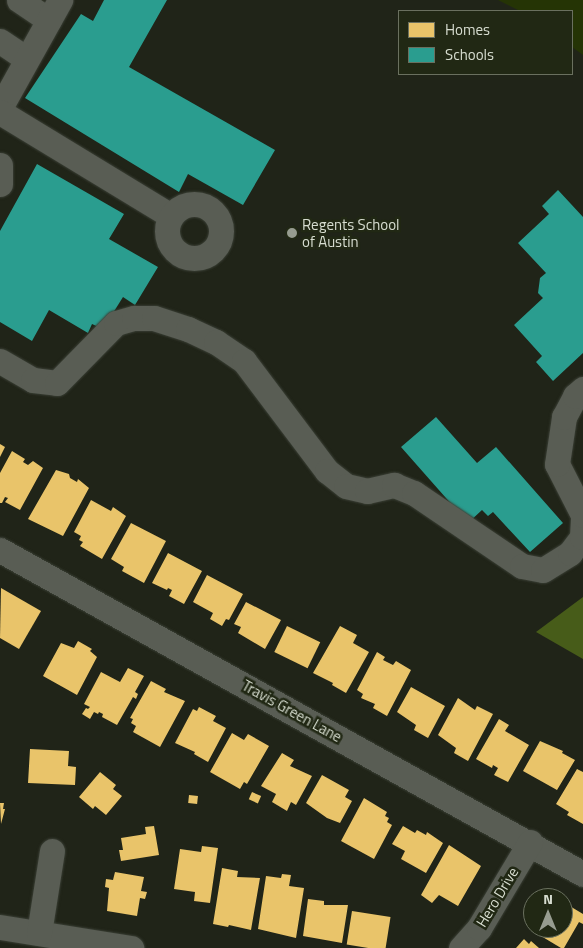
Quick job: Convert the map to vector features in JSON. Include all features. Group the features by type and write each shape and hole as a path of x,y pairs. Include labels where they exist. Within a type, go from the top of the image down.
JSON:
{"street":[{"path":"0,108 54,10 19,0"},
{"path":"0,41 27,59"},
{"path":"0,112 171,216"},
{"path":"0,165 0,184"},
{"path":"0,361 33,380 57,383 116,323 134,318 154,318 188,328 216,342 244,361 327,471 346,486 367,491 394,485 414,492 522,566 543,570 570,554 582,537 583,515 557,464 564,417 575,396 583,389"},
{"name":"Travis Green Lane","path":"0,550 530,842 583,874"},
{"name":"Hero Drive","path":"461,948 479,928 530,842"},
{"path":"39,933 52,851"},
{"path":"0,927 131,948"}],"shaded area":[{"path":"498,0 583,0 583,55 573,48 573,10 518,10"},
{"path":"583,597 583,659 536,632"}],"building: Homes":[{"path":"0,444 5,447 0,457"},
{"path":"12,451 25,459 23,462 28,465 33,461 43,468 20,510 5,502 8,498 5,497 2,503 0,503 0,473"},
{"path":"56,470 69,474 70,478 77,482 78,479 89,488 63,536 28,519"},
{"path":"91,500 111,511 113,507 126,516 102,559 80,546 83,542 79,540 81,536 74,532"},
{"path":"131,523 166,541 144,583 122,571 124,567 111,559"},
{"path":"168,553 202,571 184,604 169,596 172,590 168,588 167,590 152,583"},
{"path":"207,575 243,594 229,620 226,619 222,626 210,619 213,613 193,602"},
{"path":"1,588 41,611 19,649 0,638"},
{"path":"246,602 281,620 265,649 238,633 241,627 234,624"},
{"path":"287,626 320,642 308,668 274,652"},
{"path":"340,626 357,635 353,643 369,652 346,693 332,685 333,683 313,673"},
{"path":"78,641 92,649 90,651 97,657 77,695 43,676 61,643 74,648"},
{"path":"377,652 385,657 383,660 393,665 396,661 411,670 387,716 373,708 375,704 361,698 363,694 357,690"},
{"path":"128,668 144,676 135,692 138,694 136,699 133,697 117,725 102,717 103,714 99,712 98,714 94,712 90,719 82,714 86,708 90,707 84,704 101,672 120,682"},
{"path":"151,681 166,689 164,692 185,701 160,747 133,732 136,726 131,723 133,719 130,718"},
{"path":"411,687 445,706 428,738 414,730 416,725 397,712"},
{"path":"458,698 475,710 477,706 493,714 468,761 454,753 456,748 438,735"},
{"path":"199,707 216,716 213,721 226,728 208,762 194,754 195,752 175,743 193,709 197,711"},
{"path":"499,719 509,725 505,731 529,745 508,782 494,775 498,768 493,765 492,768 476,759"},
{"path":"232,733 244,740 248,734 269,746 247,784 244,782 240,789 210,772"},
{"path":"540,741 563,751 562,753 575,760 557,790 523,771"},
{"path":"30,749 69,751 68,766 76,767 75,785 28,783"},
{"path":"282,753 294,760 290,766 312,776 296,805 291,802 287,811 272,802 276,794 261,786"},
{"path":"577,769 583,772 583,824 567,815 569,812 556,804"},
{"path":"100,772 116,785 113,789 122,796 106,815 95,806 93,809 79,797"},
{"path":"322,775 349,790 345,797 352,801 340,823 327,818 306,803"},
{"path":"252,792 261,796 258,803 249,799"},
{"path":"189,795 198,796 197,804 188,803"},
{"path":"364,798 387,812 385,816 389,818 387,822 392,825 374,859 341,841"},
{"path":"0,803 4,803 3,809 5,809 1,824"},
{"path":"154,826 159,855 121,861 119,850 123,850 121,838 146,834 145,827"},
{"path":"403,826 415,833 417,830 426,835 427,832 443,843 426,873 401,859 405,851 392,844"},
{"path":"449,845 481,866 458,906 439,895 432,903 421,895"},
{"path":"202,846 218,848 210,903 194,901 195,892 174,889 180,849 201,852"},
{"path":"222,868 238,871 237,877 260,878 251,930 229,925 228,927 213,924"},
{"path":"115,872 144,877 141,891 147,892 145,899 140,898 137,916 107,911 109,888 105,887 106,879 113,880"},
{"path":"282,874 291,875 289,886 304,888 296,938 258,929 266,876 281,878"},
{"path":"308,899 324,901 324,905 348,905 342,943 303,936"},
{"path":"573,908 583,914 583,924 579,922 573,932"},
{"path":"352,911 391,917 386,948 368,948 347,945"},
{"path":"544,938 570,938 564,948"},
{"path":"524,939 529,944 531,941 539,948 516,948"}],"building: Schools":[{"path":"104,0 167,0 129,67 275,150 243,205 188,174 179,192 25,98 81,14 93,21"},
{"path":"37,164 124,214 109,239 158,267 135,305 123,297 103,329 92,324 88,333 49,310 32,341 0,322 0,231"},
{"path":"558,190 583,217 583,353 553,381 536,362 542,356 514,325 543,298 538,293 540,278 546,273 518,243 549,214 542,206"},
{"path":"436,417 477,463 496,447 563,523 530,552 493,512 488,516 482,510 468,523 401,447"}],"place":[{"name":"Regents School of Austin","path":"292,233"}]}
